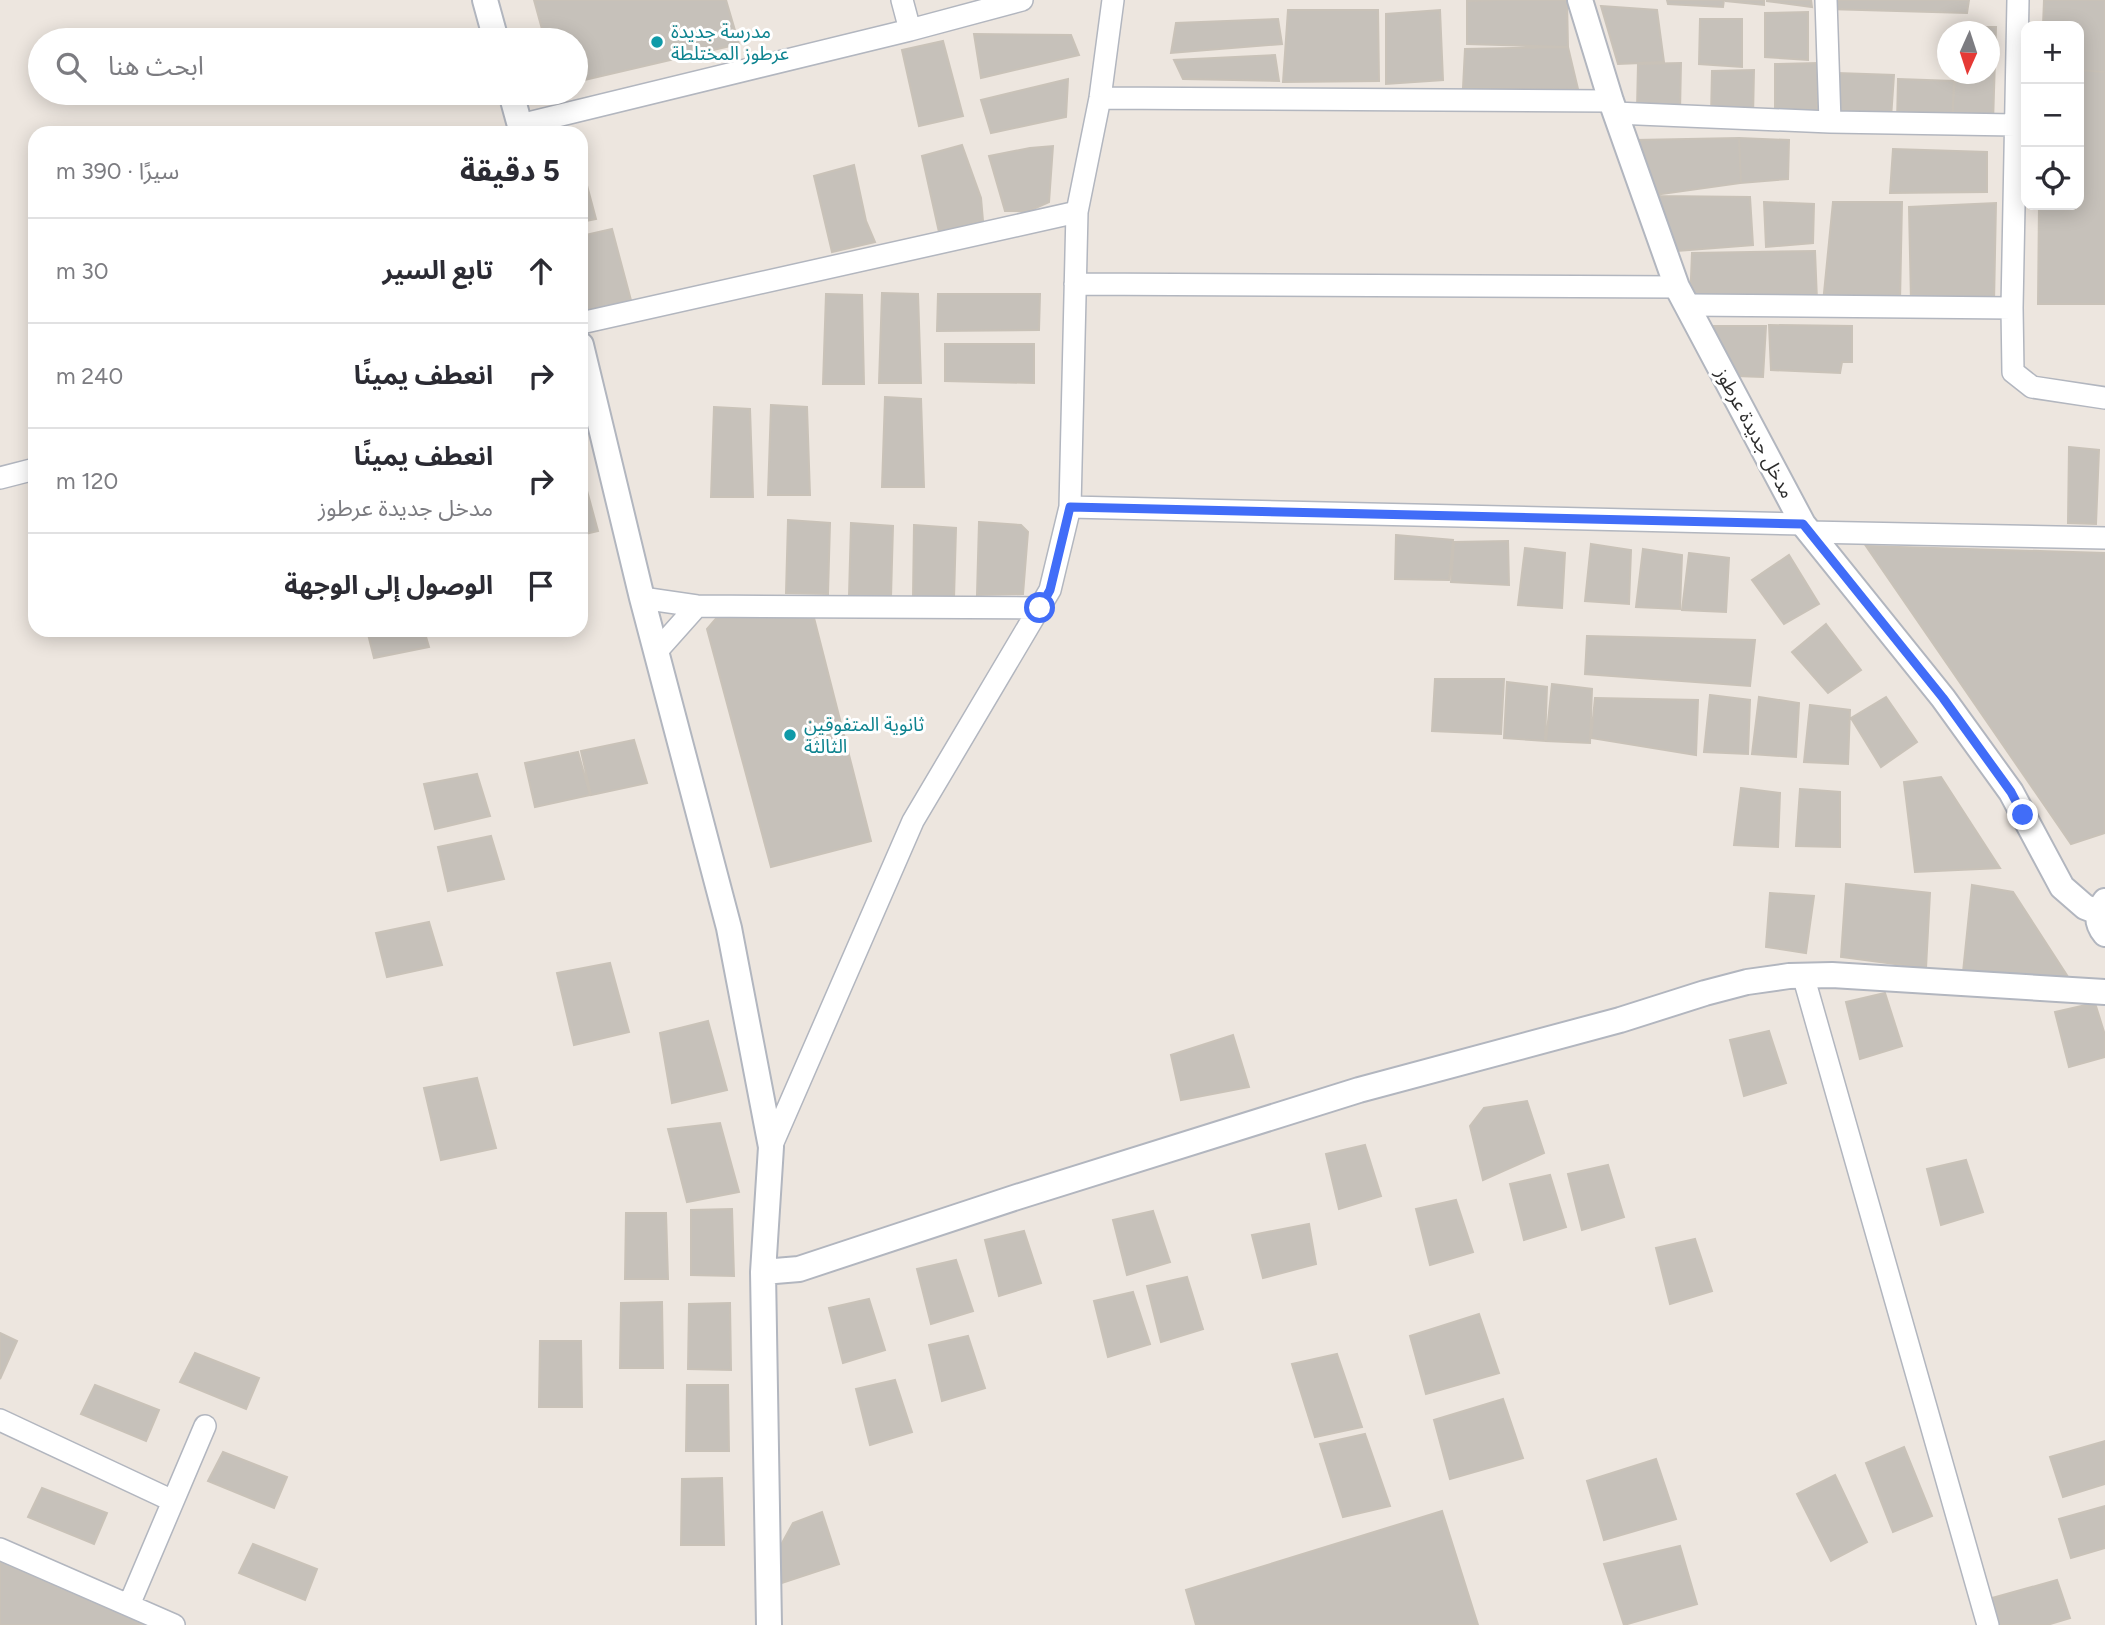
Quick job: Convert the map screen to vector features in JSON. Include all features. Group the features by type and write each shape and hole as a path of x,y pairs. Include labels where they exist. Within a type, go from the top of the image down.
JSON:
{"street":[{"path":"485,0 493,28"},
{"path":"902,0 910,30"},
{"path":"533,126 1021,0"},
{"path":"771,1147 913,821 1050,590 1070,507 1077,212 1100,98 1113,0"},
{"name":"مدخل جديدة عرطوز","path":"1580,0 1613,107 1682,296 1806,528 1943,698 2011,792 2062,887 2085,907 2103,916"},
{"path":"1826,0 1830,122"},
{"path":"2018,0 2011,308 2013,372 2032,387 2105,398"},
{"path":"1100,98 1613,107 1830,122 2015,125"},
{"path":"514,105 520,126"},
{"path":"588,321 1077,212"},
{"path":"1075,284 1682,296 2011,308"},
{"path":"588,374 642,598 729,928 771,1147 763,1272 769,1625"},
{"path":"0,478 28,471"},
{"path":"1070,507 2105,538"},
{"path":"642,598 697,606 1040,608"},
{"path":"656,652 697,606"},
{"path":"763,1272 799,1269 1017,1197 1359,1090 1620,1020 1747,982 1803,975 1832,975 2105,992"},
{"path":"1803,975 1988,1625"},
{"path":"0,1420 173,1501"},
{"path":"129,1605 205,1426"},
{"path":"0,1549 174,1625"}],"building":[{"name":"مدرسة جديدة عرطوز المختلطة","path":"534,0 726,0 739,44 588,79 588,28 542,28"},
{"path":"1567,0 1568,47 1467,44 1467,1"},
{"path":"1667,0 1724,0 1723,7 1668,4"},
{"path":"1764,0 1764,5 1726,1"},
{"path":"1811,0 1812,7 1767,1"},
{"path":"1826,0 1969,0 1967,13 1827,9"},
{"path":"2044,0 2105,0 2105,72 2084,70 2084,21 2043,21"},
{"path":"1601,6 1657,10 1664,62 1618,64"},
{"path":"1288,10 1378,10 1379,81 1283,82"},
{"path":"1440,10 1443,80 1386,84 1386,14"},
{"path":"1808,12 1808,60 1765,57 1765,13"},
{"path":"1278,19 1282,44 1171,53 1176,23"},
{"path":"1700,19 1742,19 1742,67 1699,64"},
{"path":"974,34 1071,35 1079,55 981,78"},
{"path":"943,41 963,116 919,126 902,50"},
{"path":"1568,47 1578,89 1463,88 1465,49"},
{"path":"1275,55 1279,81 1183,79 1174,60"},
{"path":"1681,63 1680,112 1637,109 1638,64"},
{"path":"1818,63 1817,111 1775,109 1775,64"},
{"path":"1754,70 1753,118 1711,116 1712,71"},
{"path":"2084,70 2105,72 2105,304 2038,304 2039,210 2084,210"},
{"path":"1837,73 1894,75 1891,118 1837,116"},
{"path":"1068,79 1066,117 991,133 981,100"},
{"path":"1898,79 1954,84 1952,124 1897,122"},
{"path":"1954,84 1994,84 1993,123 1952,124"},
{"path":"1739,138 1741,183 1655,195 1636,140"},
{"path":"1739,138 1789,140 1788,179 1741,183"},
{"path":"962,145 981,198 983,221 939,232 922,156"},
{"path":"1053,146 1049,202 1029,211 1005,211 989,156"},
{"path":"1893,149 1987,152 1987,192 1890,193"},
{"path":"854,165 866,221 875,242 832,252 814,176"},
{"path":"588,189 596,219 588,221"},
{"path":"1658,196 1750,197 1753,245 1677,251"},
{"path":"1764,202 1814,204 1813,243 1766,247"},
{"path":"1833,202 1902,202 1900,302 1823,303"},
{"path":"1996,203 1994,303 1911,302 1909,207"},
{"path":"612,229 632,304 588,315 588,234"},
{"path":"1815,251 1817,300 1690,302 1692,253"},
{"path":"882,293 918,294 921,383 879,383"},
{"path":"826,294 862,295 864,384 823,384"},
{"path":"938,294 1040,294 1039,330 937,331"},
{"path":"1769,325 1852,326 1852,362 1842,362 1840,373 1771,370"},
{"path":"1709,326 1766,326 1763,377 1736,376"},
{"path":"945,344 1034,344 1034,383 945,381"},
{"path":"885,397 921,399 924,487 882,487"},
{"path":"771,405 807,407 810,495 768,495"},
{"path":"714,407 750,409 753,497 711,497"},
{"path":"2069,447 2099,450 2096,524 2068,523"},
{"path":"588,494 598,531 588,533"},
{"path":"788,520 830,523 828,594 786,593"},
{"path":"979,522 1021,525 1028,532 1023,594 977,595"},
{"path":"851,523 893,526 891,597 849,596"},
{"path":"914,525 956,528 954,599 913,598"},
{"path":"1396,535 1453,540 1449,580 1395,579"},
{"path":"1508,541 1509,585 1451,582 1454,542"},
{"path":"1591,544 1631,550 1629,604 1585,601"},
{"path":"1866,546 2105,553 2105,833 2071,844"},
{"path":"1525,548 1565,553 1562,608 1518,605"},
{"path":"1643,549 1682,555 1680,609 1636,607"},
{"path":"1689,553 1729,558 1726,612 1682,610"},
{"path":"1789,555 1819,604 1784,624 1752,580"},
{"name":"ثانوية المتفوقين الثالثة","path":"813,614 871,841 771,867 707,629 719,615"},
{"path":"1826,624 1861,670 1828,693 1792,652"},
{"path":"1587,636 1755,640 1750,686 1585,674"},
{"path":"369,637 426,637 429,647 374,658"},
{"path":"1435,679 1504,679 1501,734 1432,731"},
{"path":"1507,682 1547,687 1545,741 1504,738"},
{"path":"1552,684 1592,689 1590,743 1546,741"},
{"path":"1710,695 1750,700 1748,754 1704,752"},
{"path":"1759,697 1799,703 1796,757 1752,754"},
{"path":"1886,697 1917,742 1881,767 1851,718"},
{"path":"1595,698 1698,700 1696,755 1591,738"},
{"path":"1810,705 1850,710 1848,764 1804,762"},
{"path":"634,740 647,783 591,795 581,751"},
{"path":"578,752 590,795 535,807 525,763"},
{"path":"477,774 490,816 435,829 424,784"},
{"path":"1941,777 2000,868 1915,872 1904,782"},
{"path":"1741,788 1780,793 1778,847 1734,845"},
{"path":"1800,789 1840,792 1840,847 1796,846"},
{"path":"491,836 504,879 448,891 438,847"},
{"path":"1846,884 1930,893 1926,968 1841,957"},
{"path":"1972,885 2013,892 2072,983 1963,972"},
{"path":"1770,893 1814,896 1806,953 1766,947"},
{"path":"429,922 442,965 387,977 376,933"},
{"path":"610,963 629,1032 574,1045 557,973"},
{"path":"1885,993 1902,1046 1860,1059 1846,1002"},
{"path":"2095,1003 2105,1035 2105,1057 2069,1067 2055,1012"},
{"path":"708,1021 727,1090 672,1103 660,1033"},
{"path":"1769,1031 1786,1083 1744,1096 1730,1040"},
{"path":"1233,1035 1249,1087 1181,1100 1171,1055"},
{"path":"477,1078 496,1148 441,1160 424,1088"},
{"path":"1527,1101 1544,1153 1483,1180 1470,1126 1484,1108"},
{"path":"720,1123 739,1192 687,1202 668,1129"},
{"path":"1365,1145 1381,1196 1339,1209 1326,1154"},
{"path":"1966,1160 1983,1212 1941,1225 1927,1169"},
{"path":"1608,1165 1624,1217 1582,1230 1568,1174"},
{"path":"1550,1175 1566,1227 1524,1240 1510,1184"},
{"path":"1456,1200 1473,1252 1430,1265 1416,1209"},
{"path":"732,1209 734,1276 691,1275 691,1210"},
{"path":"1153,1211 1170,1262 1127,1275 1113,1220"},
{"path":"626,1213 666,1213 668,1279 625,1279"},
{"path":"1309,1224 1316,1264 1263,1278 1252,1235"},
{"path":"1024,1231 1041,1283 999,1296 985,1240"},
{"path":"1695,1239 1712,1291 1670,1304 1656,1248"},
{"path":"956,1260 973,1311 931,1324 917,1269"},
{"path":"1187,1277 1203,1329 1161,1342 1147,1286"},
{"path":"1133,1292 1150,1344 1108,1357 1094,1301"},
{"path":"869,1299 885,1350 843,1363 829,1308"},
{"path":"662,1302 663,1368 620,1368 621,1303"},
{"path":"730,1303 731,1370 688,1369 689,1304"},
{"path":"1479,1314 1499,1373 1426,1394 1410,1336"},
{"path":"0,1333 17,1341 0,1379"},
{"path":"968,1336 985,1388 942,1401 929,1345"},
{"path":"540,1341 581,1341 582,1407 539,1407"},
{"path":"195,1353 259,1378 246,1409 180,1382"},
{"path":"1337,1354 1362,1427 1315,1437 1292,1364"},
{"path":"895,1380 912,1432 870,1445 856,1389"},
{"path":"95,1385 159,1410 146,1441 81,1414"},
{"path":"687,1385 728,1385 729,1451 686,1451"},
{"path":"1503,1399 1523,1458 1450,1479 1434,1420"},
{"path":"1365,1434 1390,1506 1343,1517 1320,1444"},
{"path":"2105,1441 2105,1484 2063,1497 2050,1457"},
{"path":"1904,1447 1932,1516 1893,1532 1866,1463"},
{"path":"223,1452 287,1477 274,1508 208,1481"},
{"path":"1656,1459 1676,1519 1604,1540 1587,1481"},
{"path":"1835,1475 1867,1542 1831,1561 1797,1494"},
{"path":"722,1478 724,1545 681,1545 682,1479"},
{"path":"42,1488 107,1513 94,1544 28,1517"},
{"path":"2105,1506 2105,1548 2071,1558 2059,1519"},
{"path":"1442,1511 1478,1625 1196,1625 1186,1590"},
{"path":"822,1512 839,1564 779,1584 776,1554 793,1523"},
{"path":"253,1544 317,1569 305,1600 239,1573"},
{"path":"1680,1546 1697,1604 1624,1625 1604,1564"},
{"path":"0,1558 147,1625 0,1625"},
{"path":"2057,1580 2070,1618 2047,1625 1993,1625 1985,1600"}],"place":[{"name":"مدرسة جديدة عرطوز المختلطة","path":"657,42"},
{"name":"ثانوية المتفوقين الثالثة","path":"790,735"}],"route":[{"path":"1040,608 1050,590 1070,507 1803,524 1943,698 2011,792 2023,815"}]}
